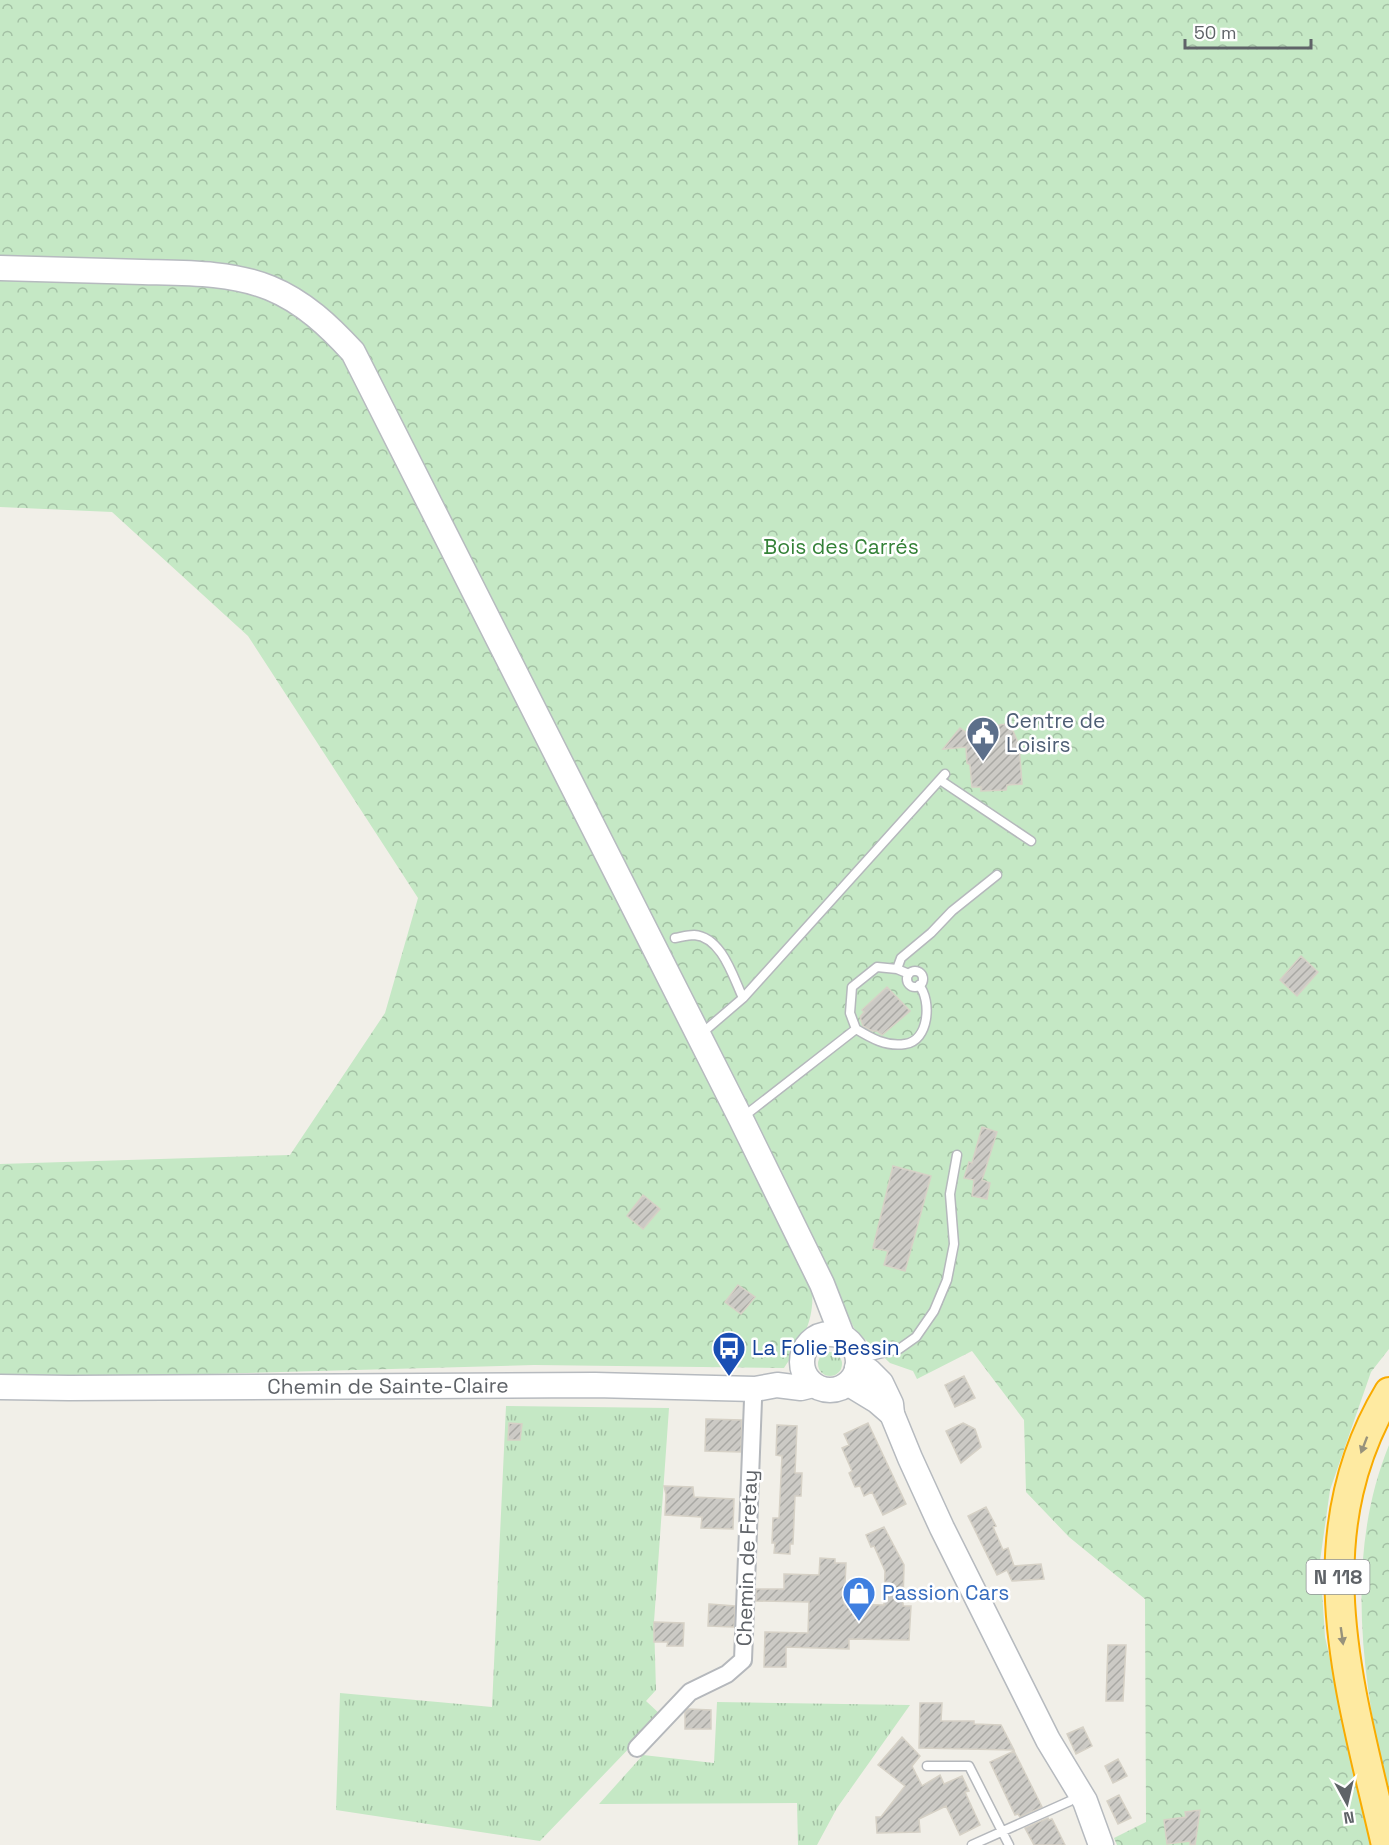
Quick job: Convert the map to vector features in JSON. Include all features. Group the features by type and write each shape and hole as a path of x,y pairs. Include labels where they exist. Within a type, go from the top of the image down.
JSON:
{"highway":[{"name":"N 118","path":"1386,1845 1355,1714 1341,1630 1338,1581 1346,1503 1353,1476 1374,1419 1389,1392"}],"main road":[{"path":"0,268 190,274 237,279 268,287 291,298 326,322 353,352 741,1119 822,1284 843,1338"},
{"path":"822,1284 819,1326 807,1349 803,1373 813,1385 828,1391 836,1390 854,1370"},
{"path":"766,1387 827,1334 843,1338 850,1343 854,1370"},
{"path":"854,1370 869,1371 880,1383 891,1404 892,1414 910,1458 942,1528 1048,1740 1085,1801 1099,1845"},
{"name":"Chemin de Sainte-Claire","path":"0,1387 596,1384 801,1388 813,1385"},
{"path":"1048,1740 1070,1801 1099,1845"}],"street":[{"name":"Chemin de Fretay","path":"637,1748 690,1692 727,1674 743,1660 753,1400 766,1387"}],"lane":[{"path":"698,1037 743,998 942,777 1031,841"},
{"path":"897,969 901,958 931,933 952,911 996,875"},
{"path":"675,938 693,935 704,937 716,946 728,965 743,998"},
{"path":"877,967 897,969 909,974 914,971 921,974 919,985 926,1000 927,1019 916,1039 905,1044 879,1042 856,1029 850,1013 852,987 877,967"},
{"path":"741,1119 856,1029"},
{"path":"854,1370 899,1349 916,1337 934,1311 946,1280 954,1244 950,1194 957,1155"},
{"path":"927,1766 969,1766 1009,1845"},
{"path":"972,1845 1070,1801"}],"green space":[{"name":"Bois des Carrés","path":"0,0 1389,0 1389,1349 1371,1372 1330,1490 1320,1561 1325,1637 1372,1845 1117,1845 1114,1838 1146,1822 1145,1599 1069,1537 1026,1492 1024,1420 972,1351 917,1379 913,1371 890,1363 855,1330 831,1281 812,1287 811,1311 806,1330 784,1368 534,1365 25,1379 0,1376 0,1164 290,1155 385,1013 418,898 248,636 112,512 0,507"},
{"path":"830,1352 839,1355 842,1364 839,1373 830,1376 821,1373 818,1364 821,1355"},
{"path":"506,1406 669,1408 654,1622 656,1690 646,1701 661,1715 540,1841 336,1810 340,1693 492,1707"},
{"path":"1389,1445 1389,1800 1365,1667 1362,1577 1366,1532 1375,1488"},
{"path":"717,1702 910,1705 837,1808 817,1845 798,1845 797,1803 599,1804 643,1755 714,1763"}],"building":[{"path":"1006,724 1013,731 1019,745 1022,784 1007,785 1006,790 981,791 981,787 972,787 966,747 943,749 960,728 967,733 974,726 982,726 990,734 999,725"},
{"path":"1301,956 1318,972 1297,996 1280,980"},
{"path":"887,987 910,1011 882,1035 863,1026 860,1017 864,1012 862,1010"},
{"path":"982,1127 997,1132 982,1180 990,1183 987,1199 972,1196 974,1180 964,1178 969,1162 972,1163"},
{"path":"893,1166 931,1176 905,1271 884,1265 888,1251 873,1248"},
{"path":"643,1195 660,1209 643,1229 627,1216"},
{"path":"738,1285 755,1297 741,1314 725,1302"},
{"path":"964,1376 975,1398 955,1407 945,1385"},
{"path":"706,1419 742,1420 741,1452 705,1451"},
{"path":"509,1423 522,1424 520,1440 508,1440"},
{"path":"868,1423 906,1504 883,1515 872,1492 864,1496 860,1486 855,1487 849,1473 852,1471 842,1448 849,1445 844,1434"},
{"path":"963,1423 975,1429 981,1447 961,1463 946,1431"},
{"path":"777,1425 797,1426 795,1473 802,1473 801,1496 795,1496 793,1544 790,1544 790,1554 774,1553 775,1543 772,1543 773,1518 779,1518 782,1456 776,1455"},
{"path":"664,1486 693,1487 694,1497 734,1499 733,1529 701,1528 702,1517 665,1515"},
{"path":"986,1507 996,1526 993,1527 1003,1550 1008,1548 1014,1566 1041,1564 1044,1579 1012,1581 1007,1570 997,1575 968,1516"},
{"path":"884,1527 904,1565 903,1606 911,1606 909,1640 849,1639 849,1649 786,1647 786,1667 764,1667 765,1632 808,1633 809,1602 756,1601 756,1589 784,1589 784,1574 819,1575 820,1558 835,1559 835,1563 846,1563 844,1604 884,1605 885,1571 874,1546 871,1547 866,1535"},
{"path":"709,1604 735,1606 734,1627 708,1626"},
{"path":"654,1622 684,1623 683,1646 667,1646 668,1642 654,1642"},
{"path":"1108,1645 1126,1645 1123,1701 1106,1701"},
{"path":"920,1703 942,1703 941,1721 974,1721 974,1724 1001,1725 1014,1750 919,1748"},
{"path":"688,1709 711,1710 711,1729 685,1729 685,1712"},
{"path":"1083,1727 1092,1746 1076,1754 1067,1734"},
{"path":"902,1737 920,1756 912,1766 922,1786 940,1775 944,1784 962,1776 969,1791 965,1792 980,1825 960,1835 946,1806 919,1819 920,1832 877,1833 876,1817 881,1817 905,1786 878,1765"},
{"path":"1014,1751 1042,1807 1020,1817 1018,1814 1015,1815 990,1762"},
{"path":"1118,1759 1127,1776 1113,1783 1105,1766"},
{"path":"1119,1795 1131,1818 1118,1824 1107,1801"},
{"path":"1200,1810 1195,1845 1190,1845 1190,1841 1167,1844 1164,1820 1186,1817 1185,1812"},
{"path":"1048,1818 1052,1819 1065,1845 1034,1845 1025,1828"}],"place":[{"name":"Centre de Loisirs","path":"983,762"},
{"name":"La Folie Bessin","path":"729,1377"},
{"name":"Passion Cars","path":"859,1622"}]}
